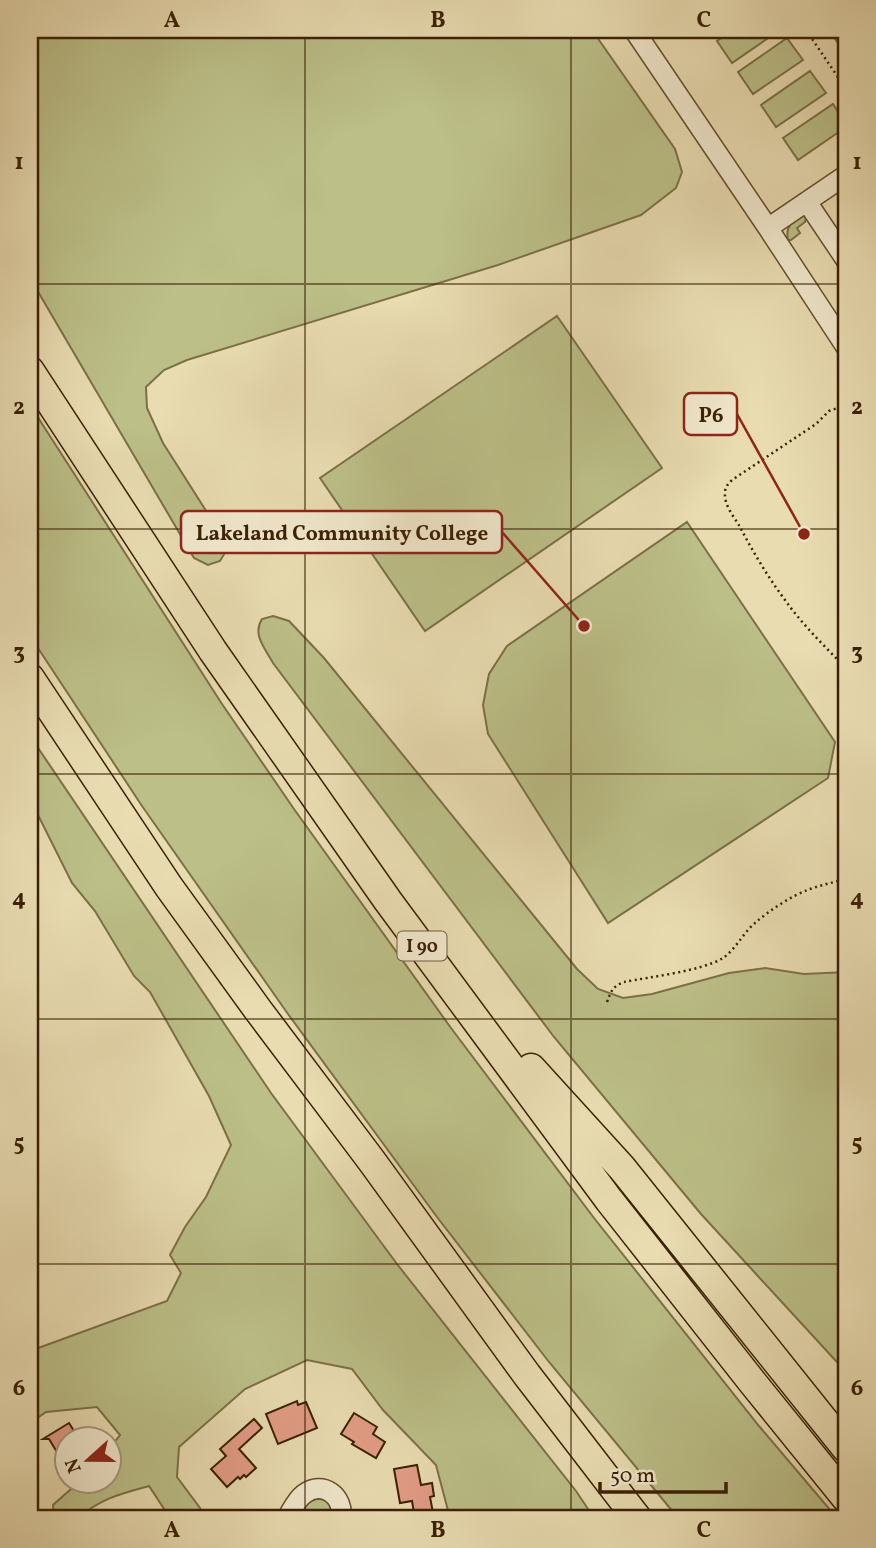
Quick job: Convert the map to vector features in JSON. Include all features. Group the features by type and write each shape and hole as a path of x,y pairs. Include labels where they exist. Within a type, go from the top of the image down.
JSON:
{"highway":[{"name":"I 90","path":"30,371 213,651 388,901 608,1200 846,1498"},
{"path":"30,678 169,887 527,1375 636,1518"},
{"path":"432,960 622,1168 846,1448"},
{"path":"527,1375 648,1518"}],"street":[{"path":"634,30 846,346"},
{"path":"768,228 811,207 846,175"},
{"path":"811,207 846,260"},
{"path":"287,1518 300,1497 317,1489 333,1494 340,1501 341,1518"}],"path":[{"path":"806,30 846,89"},
{"path":"846,405 829,411 816,424 726,485 724,490 729,508 786,602 846,668"},
{"path":"607,1002 615,986 624,982 694,968 723,958 756,922 795,896 846,879"}],"green space":[{"path":"30,30 592,30 675,149 682,172 676,188 641,215 498,265 187,360 164,370 146,387 147,408 163,443 224,539 226,551 220,561 208,565 194,558 30,278"},
{"path":"732,30 780,30 732,63 717,41"},
{"path":"829,30 846,30 846,55"},
{"path":"787,38 803,60 753,94 738,72"},
{"path":"810,71 826,93 776,127 761,105"},
{"path":"833,104 846,127 798,160 783,138"},
{"path":"803,215 805,222 797,228 800,233 788,240 790,224"},
{"path":"557,316 662,468 425,631 320,478"},
{"path":"30,405 222,704 451,1028 594,1218 759,1426 837,1518 678,1518 549,1362 437,1217 288,1014 142,806 30,636"},
{"path":"687,522 835,742 828,778 608,923 488,734 483,705 489,674 507,646"},
{"path":"273,616 289,621 324,658 577,969 598,989 623,998 652,994 729,973 765,968 804,974 846,972 846,1372 701,1214 554,1037 273,663 258,631 262,619"},
{"path":"30,736 271,1093 397,1264 576,1491 594,1518 450,1518 436,1465 383,1410 352,1369 307,1360 245,1389 179,1447 177,1477 200,1508 204,1518 170,1518 149,1486 122,1493 122,1426 113,1426 97,1407 46,1412 30,1423 30,1351 167,1301 181,1273 170,1255 206,1197 231,1145 209,1096 150,992 134,976 95,911 72,883 30,799"},
{"path":"63,1496 115,1496 78,1518 54,1518 53,1505"},
{"path":"323,1497 331,1504 332,1518 297,1518 307,1501"}],"building":[{"path":"297,1401 298,1405 306,1402 317,1428 278,1444 266,1414"},
{"path":"354,1413 377,1427 373,1434 385,1442 376,1458 341,1434"},
{"path":"254,1419 262,1428 239,1449 256,1468 246,1477 238,1477 227,1487 211,1469 226,1456 220,1449"},
{"path":"52,1433 52,1444 49,1439 43,1439"},
{"path":"417,1465 421,1485 432,1483 434,1496 430,1497 434,1518 415,1518 412,1501 400,1503 394,1469"}],"place":[{"name":"P6","path":"804,534"},
{"name":"Lakeland Community College","path":"584,626"}]}
